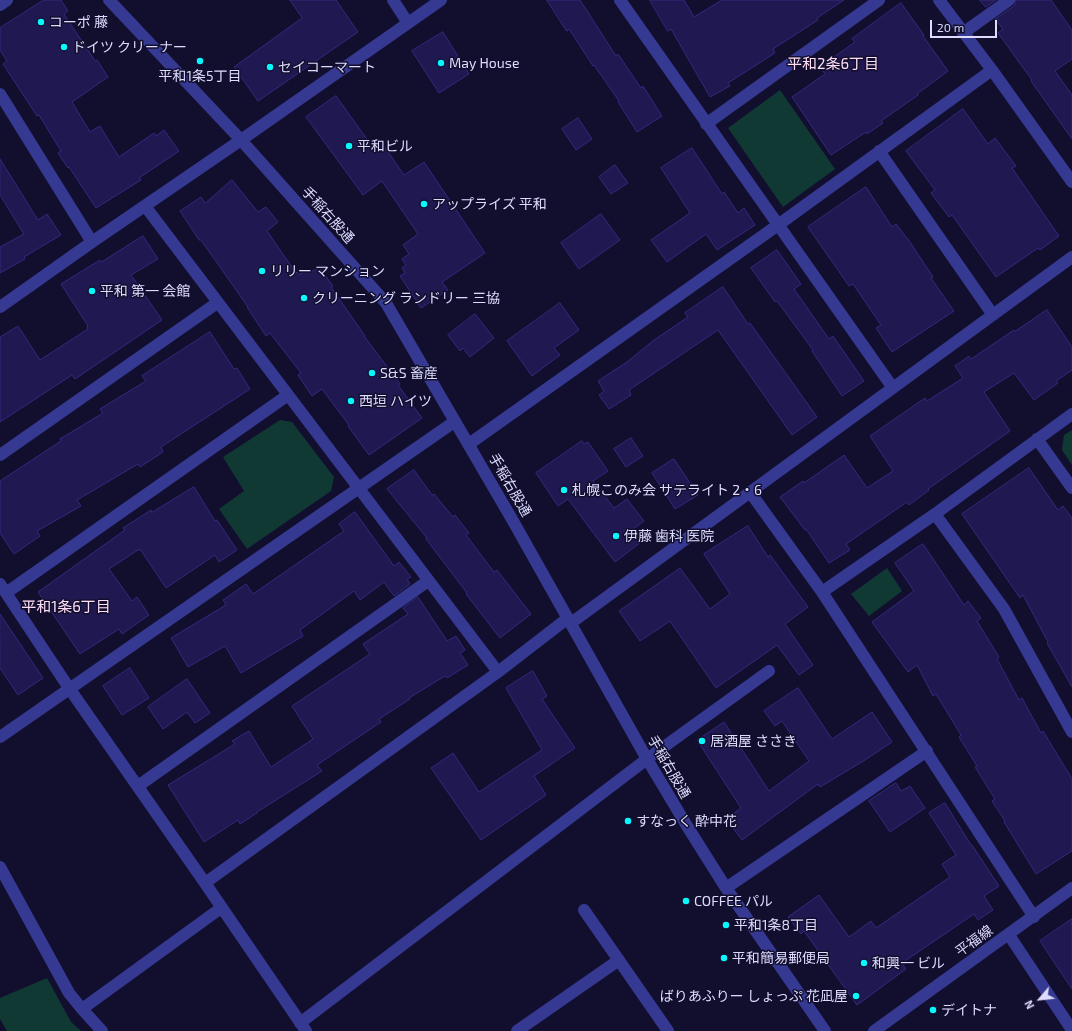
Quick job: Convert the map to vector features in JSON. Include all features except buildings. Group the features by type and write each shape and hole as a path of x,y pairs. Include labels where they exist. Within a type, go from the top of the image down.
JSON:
{"street":[{"path":"0,5 7,0"},
{"name":"手稲右股通","path":"109,0 241,140 386,302 454,422 469,444 686,826 726,888 825,1031"},
{"path":"393,0 408,23"},
{"path":"0,307 441,0"},
{"path":"620,0 893,388"},
{"path":"706,124 879,0"},
{"path":"939,0 992,70 1072,182"},
{"path":"963,33 1009,0"},
{"path":"469,444 778,225 992,70"},
{"path":"0,94 92,242"},
{"path":"879,152 993,315"},
{"path":"145,206 498,672"},
{"path":"205,883 569,620 750,492 1072,257"},
{"path":"0,455 217,303"},
{"path":"288,395 3,588 303,1027 647,759 769,671"},
{"path":"822,592 935,514 1072,414"},
{"path":"0,737 454,422"},
{"path":"1037,439 1072,488"},
{"path":"750,492 822,592 1034,917"},
{"path":"935,514 1004,609 1072,732"},
{"path":"138,786 428,581"},
{"path":"726,888 927,751"},
{"path":"0,867 70,993 102,1031"},
{"name":"平福線","path":"874,1031 1034,917 1072,888"},
{"path":"82,1009 221,908"},
{"path":"584,910 668,1031"},
{"path":"1009,935 1072,1030"},
{"path":"517,1031 619,960"}],"green space":[{"path":"780,90 835,169 783,207 728,128"},
{"path":"280,420 292,422 334,477 331,491 247,549 219,509 244,491 223,457"},
{"path":"1072,430 1072,465 1062,450 1064,435"},
{"path":"887,568 902,591 869,616 851,594"},
{"path":"47,978 71,1022 81,1031 7,1031 0,1019 0,998"}],"place":[{"name":"コーポ 藤","path":"41,22"},
{"name":"ドイツ クリーナー","path":"64,47"},
{"name":"平和1条5丁目","path":"200,61"},
{"name":"May House","path":"441,63"},
{"name":"セイコーマート","path":"270,67"},
{"name":"平和ビル","path":"349,146"},
{"name":"アップライズ 平和","path":"424,204"},
{"name":"リリー マンション","path":"262,271"},
{"name":"平和 第一 会館","path":"92,291"},
{"name":"クリーニング ランドリー 三協","path":"304,298"},
{"name":"S&S 畜産","path":"372,373"},
{"name":"西垣 ハイツ","path":"351,401"},
{"name":"札幌このみ会 サテライト 2・6","path":"564,490"},
{"name":"伊藤 歯科 医院","path":"616,536"},
{"name":"居酒屋 ささき","path":"702,741"},
{"name":"すなっく 酔中花","path":"628,821"},
{"name":"COFFEE パル","path":"686,901"},
{"name":"平和1条8丁目","path":"726,925"},
{"name":"平和簡易郵便局","path":"724,958"},
{"name":"和興一 ビル","path":"864,963"},
{"name":"ばりあふりー しょっぷ 花凪屋","path":"856,996"},
{"name":"デイトナ","path":"933,1010"}],"district":[{"name":"平和2条6丁目","path":"833,64"},
{"name":"平和1条6丁目","path":"66,607"}]}
